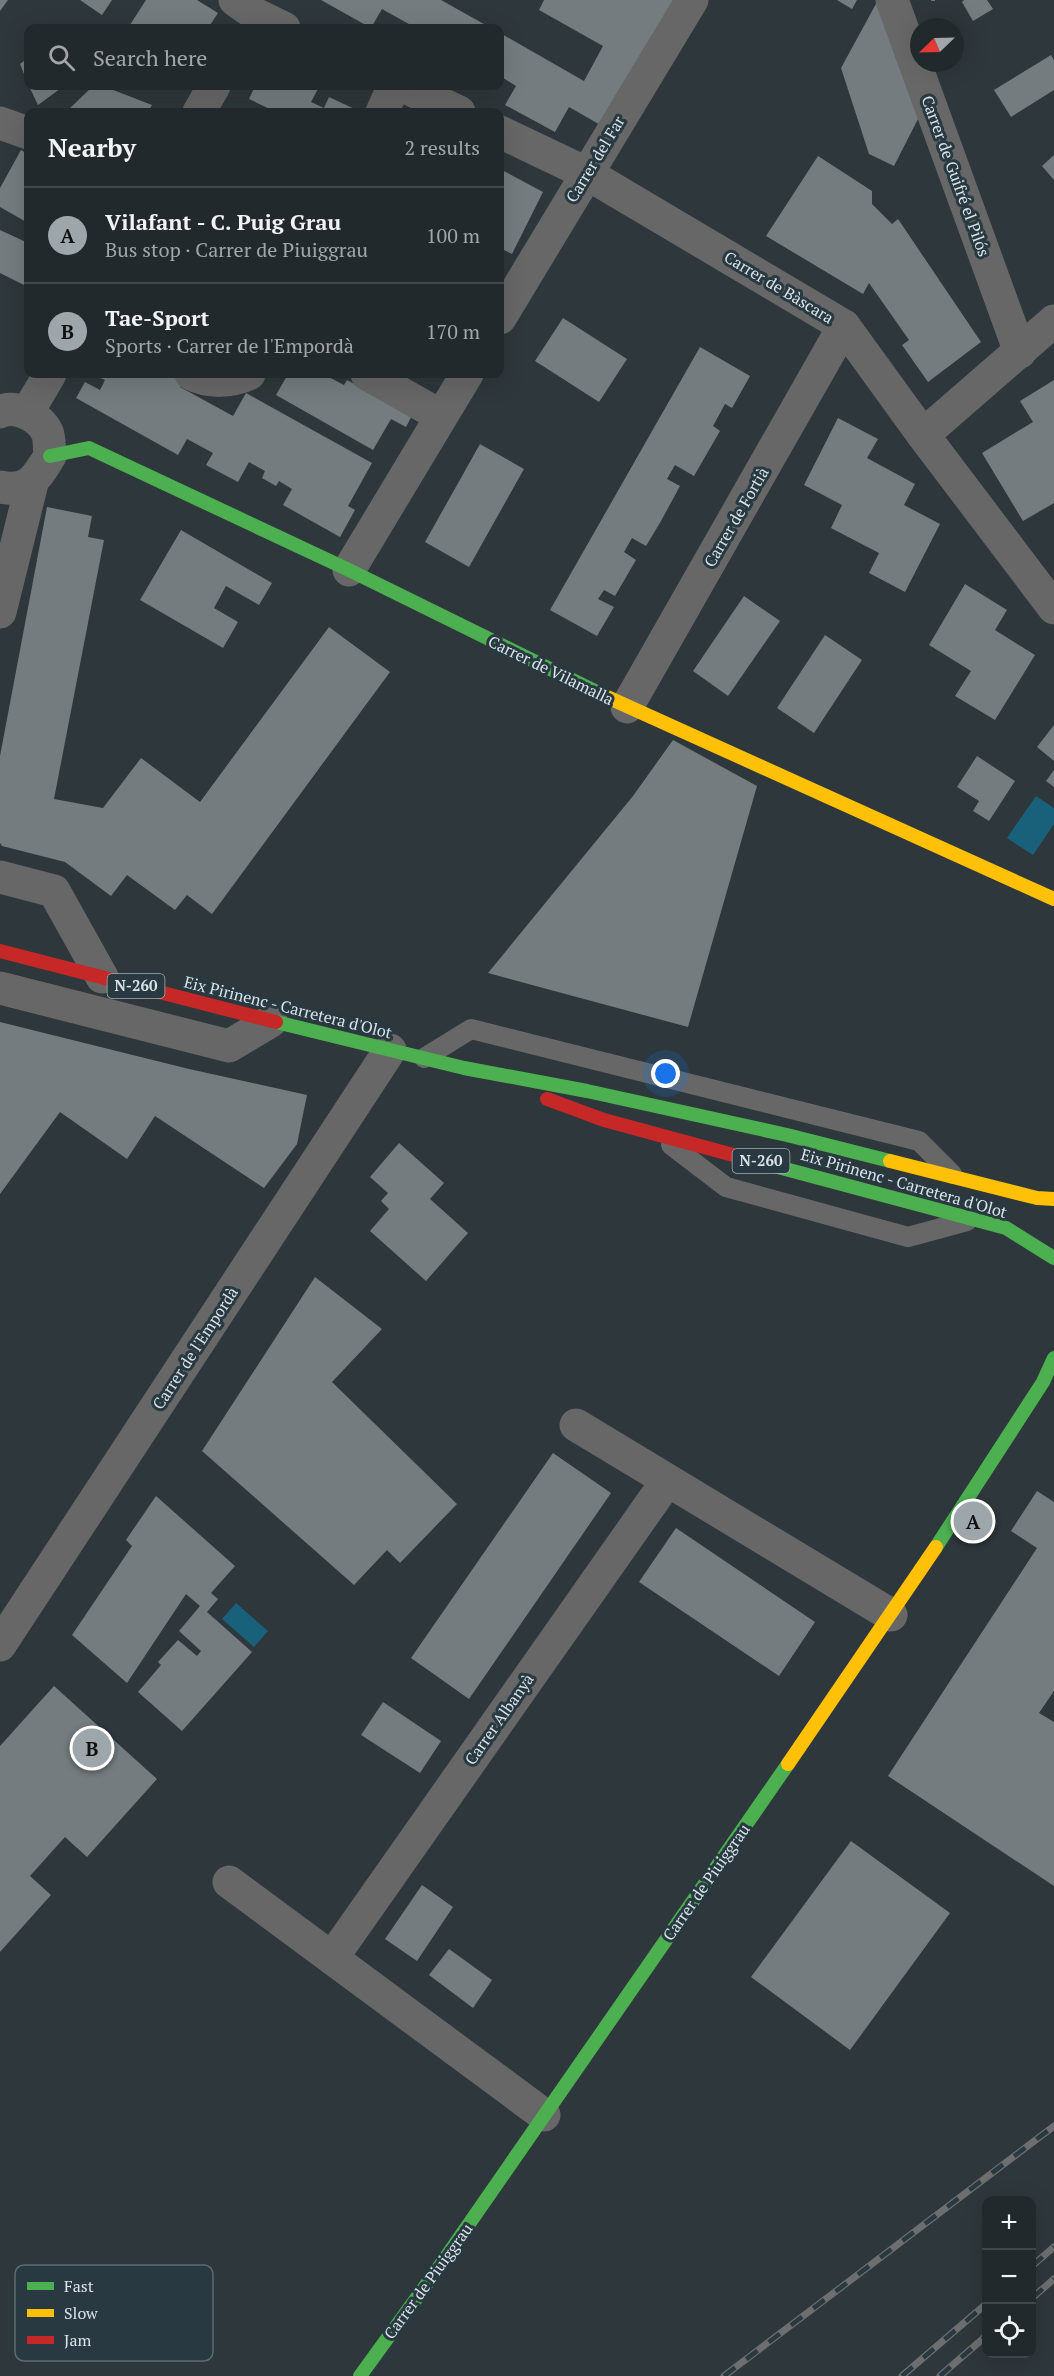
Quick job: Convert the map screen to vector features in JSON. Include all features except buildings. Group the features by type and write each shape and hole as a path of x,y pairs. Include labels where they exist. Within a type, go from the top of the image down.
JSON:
{"street":[{"name":"Carrer del Far","path":"504,302 510,277 586,173 692,0"},
{"name":"Carrer de Guifré el Pilós","path":"892,0 1020,352"},
{"path":"250,11 276,24"},
{"path":"201,108 212,90"},
{"path":"384,108 392,90"},
{"path":"412,90 450,108"},
{"path":"0,123 24,132"},
{"name":"Carrer de Bàscara","path":"504,134 586,173 844,326 922,435 1054,608"},
{"path":"922,435 1054,321"},
{"name":"Carrer de Fortià","path":"627,707 844,326"},
{"path":"0,612 32,483 50,456 46,430 8,410 45,378"},
{"path":"199,378 236,380 240,378"},
{"path":"374,378 441,416"},
{"path":"349,570 464,378"},
{"name":"Carrer de Vilamalla","path":"50,456 89,448 349,570 627,707 1054,899"},
{"path":"0,487 13,490 32,483"},
{"path":"0,877 54,891 102,977"},
{"name":"Eix Pirinenc - Carretera d'Olot","path":"0,951 464,1068 707,1117 1037,1198 1054,1199"},
{"path":"0,988 229,1046 271,1021"},
{"name":"Carrer de l'Empordà","path":"0,1646 390,1050"},
{"name":"Eix Pirinenc - Carretera d'Olot","path":"464,1068 604,1120 1006,1228 1054,1258"},
{"name":"Carrer de Piuiggrau","path":"360,2376 437,2270 891,1616 1050,1372"},
{"path":"576,1425 891,1616"},
{"name":"Carrer Albanyà","path":"332,1958 667,1480"},
{"path":"229,1882 544,2115"}],"lane":[{"path":"424,1058 471,1029 920,1141 956,1178"},
{"path":"657,1134 726,1187 908,1237 975,1219"}],"water":[{"path":"1036,796 1054,808 1054,824 1033,855 1007,838"},
{"path":"236,1603 268,1631 254,1647 222,1619"}],"railway":[{"path":"724,2376 1054,2126"},
{"path":"1036,2263 1054,2247"},
{"path":"1036,2295 1054,2279"},
{"path":"902,2376 982,2307"},
{"path":"940,2376 982,2339"}],"traffic: fast":[{"path":"50,456 89,448 349,570 607,697"},
{"path":"276,1022 464,1068 587,1091 787,1135 890,1161"},
{"path":"737,1156 1006,1228 1054,1258"},
{"path":"936,1547 1043,1382 1054,1358"},
{"path":"360,2376 437,2270 788,1764"}],"traffic: slow":[{"path":"607,697 1054,899"},
{"path":"890,1161 1037,1198 1054,1199"},
{"path":"788,1764 936,1547"}],"traffic: jam":[{"path":"0,951 276,1022"},
{"path":"547,1099 604,1120 737,1156"}],"place":[{"name":"Vilafant - C. Puig Grau","path":"973,1521"},
{"name":"Tae-Sport","path":"92,1748"}]}
